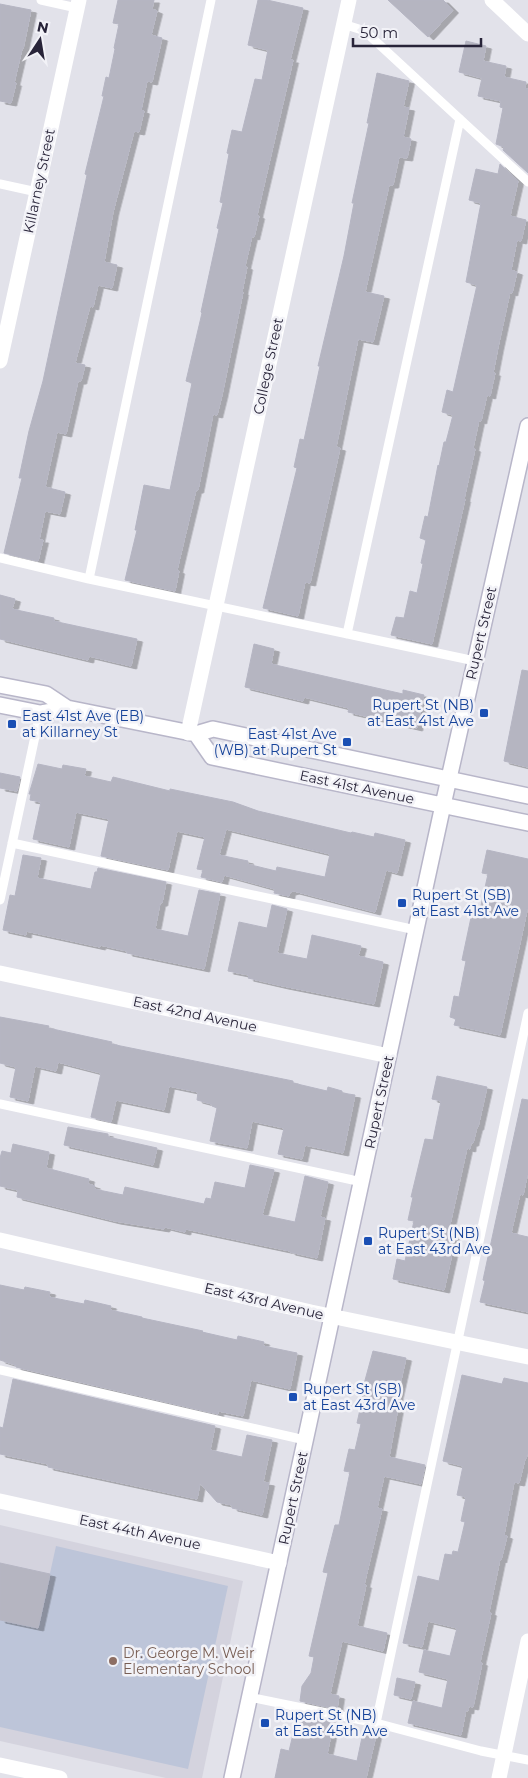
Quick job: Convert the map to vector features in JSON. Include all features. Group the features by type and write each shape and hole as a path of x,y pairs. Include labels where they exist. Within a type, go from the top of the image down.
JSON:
{"street":[{"name":"College Street","path":"192,734 216,606 349,0"},
{"path":"492,0 528,34"},
{"name":"Killarney Street","path":"0,361 78,4"},
{"name":"Rupert Street","path":"232,1778 443,806 528,426"},
{"name":"East 41st Avenue","path":"0,685 46,694 67,708 192,734 214,729 528,796"},
{"name":"East 41st Avenue","path":"0,705 40,713 67,708"},
{"name":"East 41st Avenue","path":"192,734 212,757 528,823"},
{"name":"East 42nd Avenue","path":"0,973 389,1056"},
{"name":"East 43rd Avenue","path":"0,1240 333,1316 528,1357"},
{"name":"East 44th Avenue","path":"0,1501 279,1563"},
{"path":"499,1778 528,1641"},
{"path":"0,1765 60,1778"}],"lane":[{"path":"41,0 78,4"},
{"path":"89,579 211,0"},
{"path":"343,24 362,30 370,36 528,182"},
{"path":"347,634 460,119"},
{"path":"0,184 37,192"},
{"path":"0,558 89,579 475,661"},
{"path":"0,900 40,713"},
{"path":"12,843 416,930"},
{"path":"376,1723 528,1013"},
{"path":"0,1104 362,1182"},
{"path":"0,1370 305,1440"},
{"path":"249,1697 376,1723 504,1756 528,1760"}],"shaded area":[{"name":"Dr. George M. Weir Elementary School","path":"0,1525 243,1581 202,1778 166,1778 0,1741"},
{"name":"Dr. George M. Weir Elementary School","path":"56,1546 228,1586 188,1769 0,1727 0,1620 38,1628"}],"building":[{"path":"118,0 154,0 152,9 157,11 151,35 162,38 152,82 147,81 141,110 144,111 139,132 134,131 113,212 104,262 117,265 112,288 98,285 93,307 90,306 75,363 85,365 81,381 78,381 66,434 57,432 45,487 65,492 60,514 45,511 39,540 43,540 38,561 4,553 22,478 19,478 29,431 43,381 87,175 85,174 104,96 102,96 106,77 109,78 115,49 119,24 113,23"},
{"path":"258,0 267,0 303,8 290,60 293,60 257,215 259,216 245,266 247,267 243,292 222,395 217,415 213,414 198,490 196,490 177,570 179,571 175,591 125,580 137,530 135,530 144,485 170,490 192,383 186,381 219,229 217,228 223,203 220,202 232,130 242,132 255,79 262,80 268,50 248,45"},
{"path":"388,0 443,0 453,10 428,37"},
{"path":"0,4 31,10 11,103 0,101"},
{"path":"466,41 486,46 483,61 506,66 504,77 526,82 525,88 528,89 528,173 503,150 504,147 496,144 503,108 500,107 501,101 478,96 482,78 459,72"},
{"path":"377,73 409,81 403,107 409,108 403,137 411,139 407,158 399,157 393,185 389,185 365,292 384,296 373,342 358,339 336,447 340,448 310,583 305,582 298,616 263,608 297,468 294,467 300,439 304,440 320,366 318,366 344,256 354,203 352,203 369,123 367,123"},
{"path":"500,164 518,181 510,216 526,220 521,241 517,240 511,270 517,272 512,293 510,292 498,347 490,396 487,395 481,421 479,420 465,499 432,644 391,635 396,617 404,618 410,591 417,593 426,540 420,538 425,516 428,517 438,465 453,415 442,412 447,390 453,392 477,285 466,282 481,203 469,200 476,169 498,174"},
{"path":"0,595 15,599 12,609 54,618 53,621 137,639 131,666 89,656 88,660 0,639"},
{"path":"254,644 274,649 271,664 403,694 403,690 424,695 417,728 348,712 349,708 304,697 303,701 245,687"},
{"path":"522,670 528,671 528,767 504,761"},
{"path":"38,764 62,769 63,765 86,769 84,776 111,782 113,777 170,791 170,789 233,802 258,811 351,833 374,837 375,833 405,840 397,873 386,870 375,912 294,891 290,892 289,896 274,893 275,889 224,875 222,882 201,877 203,870 197,869 205,837 177,831 168,870 101,856 109,819 76,812 69,847 33,839 41,802 30,800 31,794 29,794","holes":["226,829 330,854 325,877 277,867 276,871 247,864 248,861 219,855"]},
{"path":"0,773 20,777 17,791 0,788"},
{"path":"487,850 528,859 528,906 500,1035 454,1025 456,1019 450,1017 454,996 459,997 466,961 462,960 473,908 480,910 488,874 482,873"},
{"path":"23,855 41,858 37,878 91,889 95,872 97,872 98,868 166,882 155,929 188,936 199,890 220,894 204,969 127,953 127,951 100,945 100,947 26,931 26,935 3,930 10,895 15,896"},
{"path":"272,905 287,909 277,953 307,959 312,935 361,946 358,956 383,962 374,1004 283,986 248,978 249,975 228,971 239,922 267,928"},
{"path":"0,1017 49,1026 48,1028 112,1042 111,1044 293,1081 293,1083 327,1091 328,1087 342,1091 342,1093 355,1095 343,1153 305,1145 302,1159 278,1154 284,1128 252,1121 247,1148 210,1141 217,1108 212,1106 212,1104 197,1100 198,1092 169,1086 164,1110 116,1100 111,1122 91,1117 101,1073 58,1062 56,1071 35,1066 28,1101 10,1097 16,1067 0,1063"},
{"path":"437,1076 487,1087 473,1143 471,1143 470,1149 467,1148 449,1229 453,1229 452,1236 454,1237 444,1290 393,1279 397,1259 405,1261 414,1221 408,1220 413,1197 411,1197 425,1139 433,1140 441,1101 432,1099"},
{"path":"522,1099 528,1100 528,1172 523,1195 520,1194 511,1233 528,1237 528,1312 480,1302 485,1281 483,1280"},
{"path":"68,1127 108,1134 108,1137 157,1148 153,1165 64,1145"},
{"path":"13,1144 49,1152 46,1168 89,1179 88,1184 95,1186 94,1189 123,1195 125,1187 204,1204 206,1198 211,1199 215,1182 245,1188 250,1165 274,1170 262,1215 295,1222 305,1176 328,1182 320,1217 325,1218 317,1258 186,1229 185,1232 165,1227 164,1229 115,1221 17,1197 18,1190 0,1186 0,1158 2,1151 11,1153"},
{"path":"0,1285 24,1290 25,1287 50,1292 49,1297 84,1304 85,1300 111,1306 110,1310 142,1318 237,1340 238,1336 264,1342 263,1346 297,1353 290,1389 251,1380 243,1416 218,1411 218,1414 16,1367 16,1365 0,1360"},
{"path":"373,1351 406,1358 395,1407 398,1408 389,1457 425,1465 421,1484 384,1476 377,1508 382,1509 364,1585 366,1585 357,1626 387,1633 383,1651 342,1641 330,1694 339,1696 337,1709 300,1701 302,1686 311,1673 314,1657 309,1656 328,1573 323,1572 335,1525 339,1525 350,1472 344,1471 349,1449 355,1450 361,1424 357,1423 363,1396 361,1395"},
{"path":"462,1375 502,1384 504,1378 528,1383 528,1451 519,1483 514,1482 504,1535 507,1536 500,1559 489,1612 491,1613 480,1662 482,1663 473,1707 469,1706 468,1711 466,1710 461,1735 408,1723 413,1701 442,1708 448,1679 419,1672 424,1650 450,1656 457,1628 428,1621 422,1647 403,1643 418,1576 439,1581 445,1554 452,1555 453,1551 458,1552 465,1522 461,1521 466,1497 457,1495 463,1466 443,1461"},
{"path":"13,1379 215,1426 210,1450 242,1457 247,1435 272,1440 263,1482 269,1483 262,1515 232,1508 232,1505 217,1502 200,1483 197,1499 48,1467 48,1464 0,1454 0,1427 3,1428"},
{"path":"0,1563 50,1574 38,1628 0,1620"},
{"path":"397,1678 415,1682 411,1699 394,1695"},
{"path":"298,1714 334,1721 327,1754 357,1761 364,1728 377,1731 366,1778 275,1778 281,1749 289,1751"}],"place":[{"name":"Rupert St (NB) at East 41st Ave","path":"484,713"},
{"name":"East 41st Ave (EB) at Killarney St","path":"12,724"},
{"name":"East 41st Ave (WB) at Rupert St","path":"347,742"},
{"name":"Rupert St (SB) at East 41st Ave","path":"402,903"},
{"name":"Rupert St (NB) at East 43rd Ave","path":"368,1241"},
{"name":"Rupert St (SB) at East 43rd Ave","path":"293,1397"},
{"name":"Dr. George M. Weir Elementary School","path":"113,1661"},
{"name":"Rupert St (NB) at East 45th Ave","path":"265,1723"}]}
